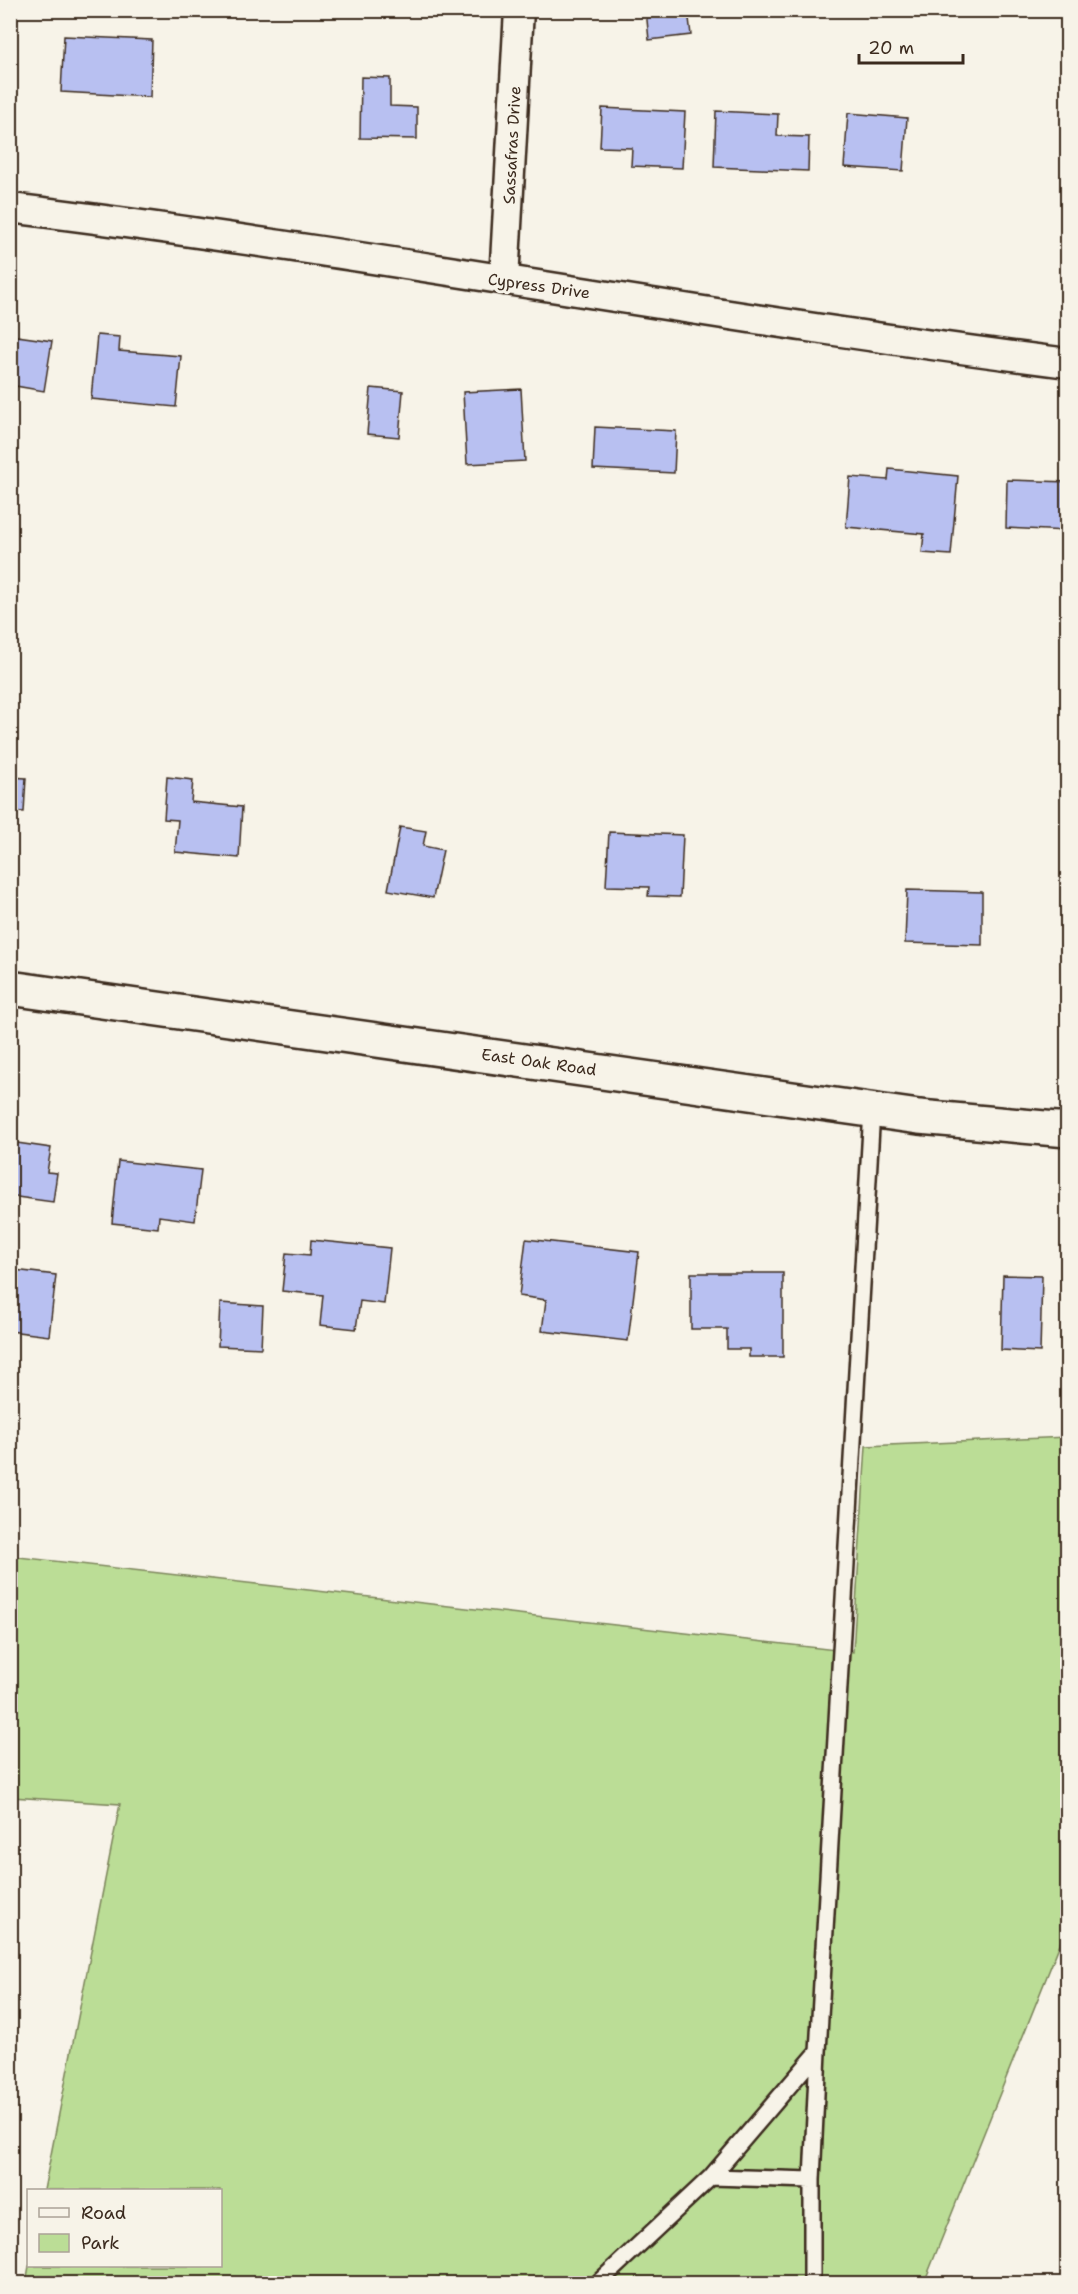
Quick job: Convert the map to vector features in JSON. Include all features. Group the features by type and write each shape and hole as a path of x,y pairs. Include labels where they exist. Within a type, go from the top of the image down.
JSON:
{"street":[{"name":"Sassafras Drive","path":"504,280 519,10"},
{"name":"Cypress Drive","path":"10,208 121,222 1068,363"},
{"name":"East Oak Road","path":"10,988 919,1117 1068,1130"}],"lane":[{"path":"812,2283 812,2180 818,2052 872,1110"},
{"path":"597,2283 711,2177 818,2052"},
{"path":"711,2177 812,2180"}],"green space":[{"path":"1067,1437 1067,1926 924,2283 26,2283 29,2267 222,2267 222,2189 44,2189 120,1804 11,1797 10,1556 853,1652 866,1446"}],"building":[{"path":"646,10 688,10 691,35 649,40"},
{"path":"64,36 152,40 150,97 61,92"},
{"path":"361,77 390,78 390,106 417,107 417,139 360,138"},
{"path":"602,108 685,112 682,168 631,166 632,148 600,147"},
{"path":"716,111 778,114 777,136 809,137 808,171 714,167"},
{"path":"848,113 907,118 903,171 844,167"},
{"path":"10,335 52,341 44,391 10,385"},
{"path":"97,335 120,337 119,351 181,356 176,407 91,399"},
{"path":"371,388 403,391 399,437 367,434"},
{"path":"521,389 525,461 467,464 463,392"},
{"path":"595,427 676,431 674,473 593,469"},
{"path":"889,469 958,476 951,555 922,553 924,534 846,527 850,477 888,480"},
{"path":"1007,480 1068,482 1068,531 1006,528"},
{"path":"10,777 26,778 24,812 10,811"},
{"path":"167,777 193,780 191,802 242,807 239,858 175,852 178,820 164,819"},
{"path":"400,827 426,831 423,846 443,850 433,898 388,890"},
{"path":"609,832 683,835 680,897 648,896 649,887 606,886"},
{"path":"907,890 982,892 982,945 905,943"},
{"path":"10,1142 51,1148 47,1172 57,1173 53,1202 10,1196"},
{"path":"118,1161 201,1170 195,1221 159,1216 158,1228 112,1223"},
{"path":"526,1239 639,1252 628,1341 542,1331 546,1300 519,1296"},
{"path":"311,1240 390,1248 384,1304 360,1301 356,1329 320,1325 323,1295 282,1291 286,1253 310,1255"},
{"path":"14,1270 56,1275 49,1336 10,1331 10,1302"},
{"path":"691,1273 783,1273 783,1357 749,1357 749,1349 727,1349 727,1329 691,1329"},
{"path":"1003,1275 1042,1276 1040,1352 1001,1350"},
{"path":"220,1303 263,1306 261,1348 218,1346"}]}
